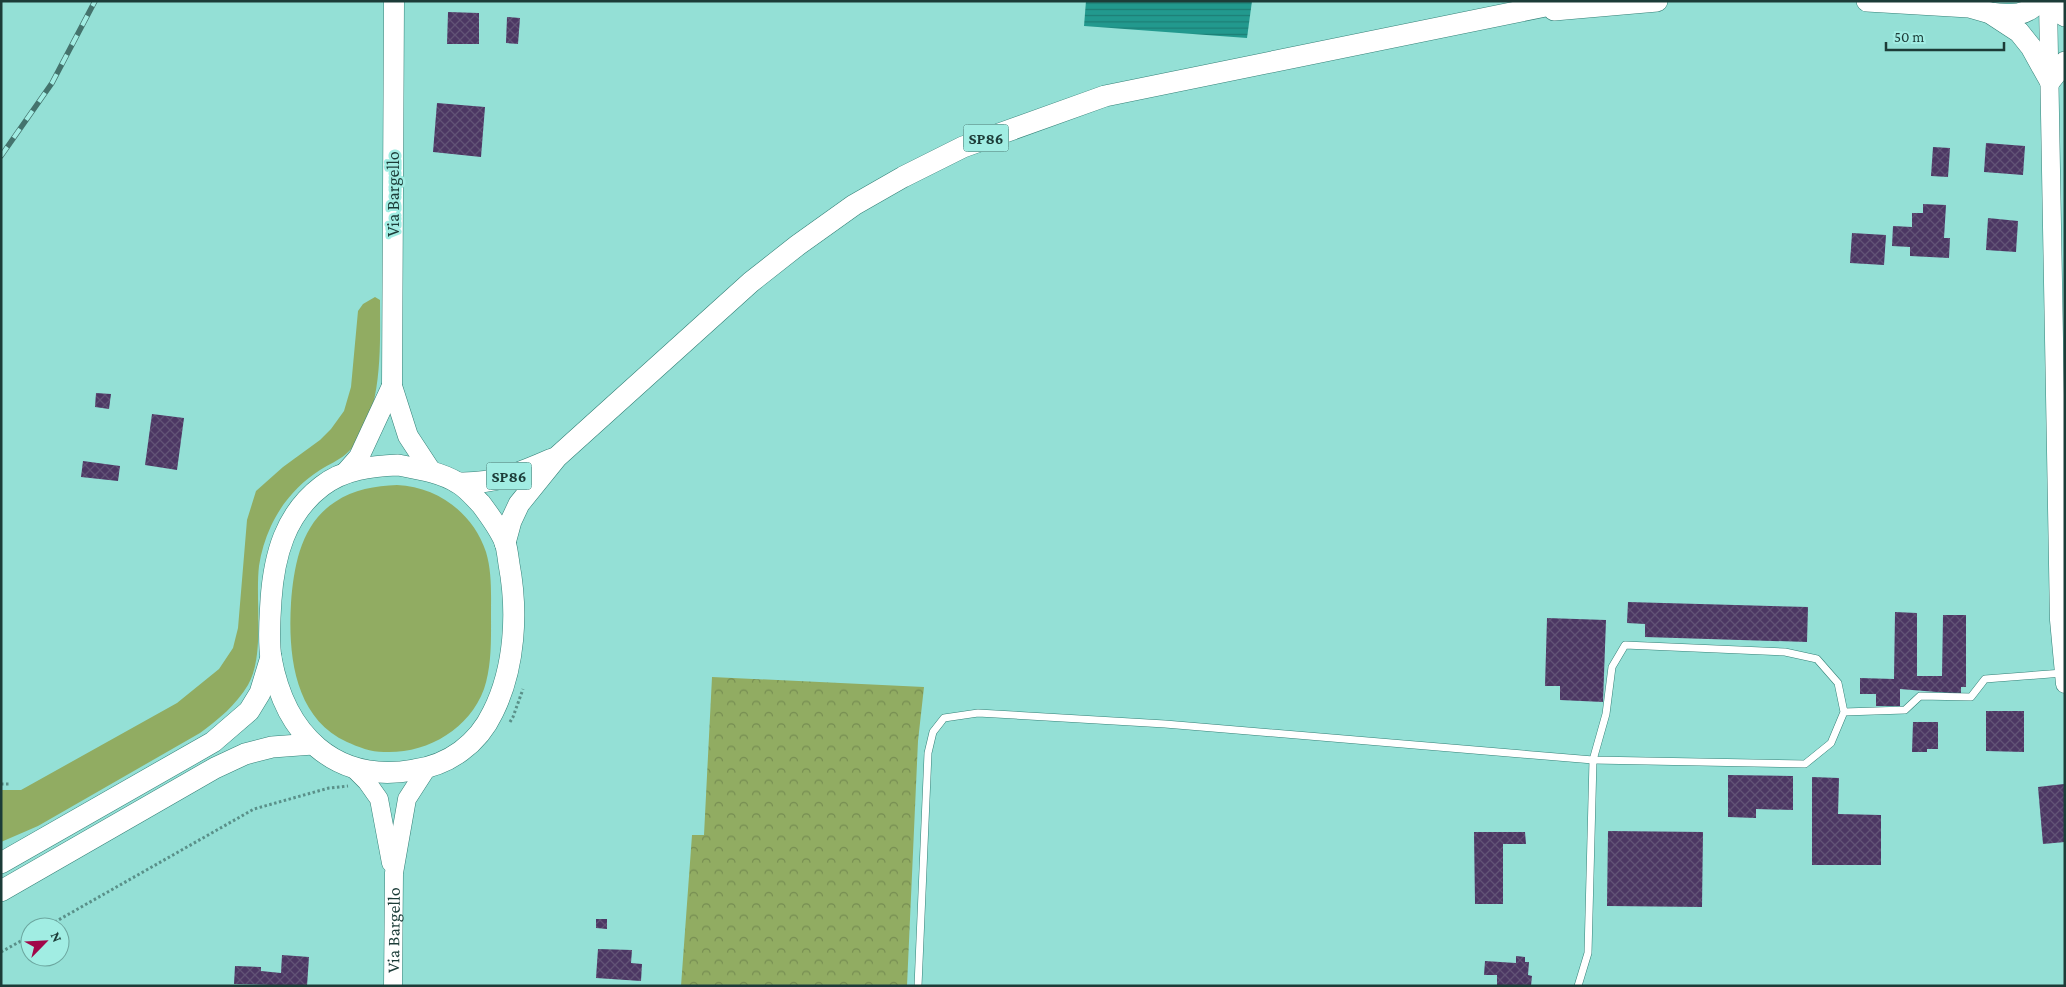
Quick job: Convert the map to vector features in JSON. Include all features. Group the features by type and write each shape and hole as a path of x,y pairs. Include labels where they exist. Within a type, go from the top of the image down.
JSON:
{"main road":[{"name":"Via Bargello","path":"394,1 392,386 408,436 431,471"},
{"path":"1509,14 1554,1"},
{"name":"SP86","path":"505,543 519,504 557,456 624,398 751,282 798,245 862,200 903,177 963,147 1105,96 1570,1"},
{"path":"1509,14 1657,1"},
{"path":"1867,1 1969,8 1990,13 2015,15 2025,14 2033,9 2039,1"},
{"path":"2053,1 2060,13 2065,16"},
{"path":"1990,13 2019,32 2031,46 2050,81 2065,62"},
{"name":"Via Bargello","path":"345,473 359,457 392,386"},
{"name":"SP86","path":"459,483 482,484 501,479 557,456"},
{"path":"373,466 398,466 431,471 459,483 475,497 493,520 505,543 512,578 514,630 501,697 487,726 468,747 448,760 427,768 402,772 379,772 351,777 313,744 296,723 282,698 271,657 270,621 273,579 278,550 287,527 297,510 322,486 345,473 373,466"},
{"path":"1,864 213,742 249,711 260,693 271,657"},
{"path":"1,891 215,768 245,754 272,747 313,744"}],"street":[{"path":"2048,1 2059,620 2064,679"},
{"name":"Via Bargello","path":"393,986 394,873 407,799 427,768"},
{"name":"Via Bargello","path":"351,777 367,782 379,799 394,873"}],"lane":[{"path":"918,986 928,754 933,732 944,718 978,712 1165,724 1593,760 1805,764 1831,742 1844,712 1838,683 1817,659 1785,652 1625,645 1612,667 1606,714 1593,760 1588,952 1578,986"},
{"path":"1844,712 1905,710 1920,696 1971,697 1985,679 2064,679"}],"path":[{"path":"63,917 254,808 329,788 351,777"},
{"path":"1,784 9,784"},
{"path":"1,952 20,942"}],"green space":[{"path":"375,297 380,300 379,360 373,403 367,423 358,440 346,454 312,475 291,495 271,526 259,566 258,644 253,673 248,685 226,712 200,733 38,826 1,842 1,790 21,790 177,703 219,669 233,648 238,628 247,520 256,491 283,467 320,440 344,411 351,387 358,311 363,304"},
{"path":"397,485 412,487 440,497 463,514 480,538 486,552 490,575 490,652 487,680 484,689 477,704 457,727 444,737 415,749 400,752 379,752 356,746 329,731 315,717 305,701 293,663 290,623 291,603 294,574 301,546 314,522 323,511 335,502 357,491 373,487"},
{"path":"712,677 924,687 918,741 907,986 681,986 692,835 704,835"}],"water":[{"path":"1086,1 1252,1 1247,38 1084,26"}],"building":[{"path":"448,12 479,13 479,44 447,44"},
{"path":"507,17 520,18 518,44 506,43"},
{"path":"437,103 485,107 481,157 433,152"},
{"path":"1986,143 2025,146 2023,175 1984,172"},
{"path":"1933,147 1950,148 1948,177 1931,176"},
{"path":"1923,204 1946,205 1944,238 1950,238 1949,258 1910,256 1910,247 1892,246 1893,226 1912,227 1912,213 1923,213"},
{"path":"1988,218 2018,221 2016,252 1986,250"},
{"path":"1852,233 1886,235 1884,265 1850,263"},
{"path":"96,393 111,394 109,409 95,407"},
{"path":"152,414 184,418 177,470 145,465"},
{"path":"83,461 120,466 118,481 81,477"},
{"path":"1628,602 1808,607 1807,642 1645,637 1645,624 1627,623"},
{"path":"1895,612 1917,613 1917,676 1942,676 1943,615 1966,615 1966,687 1961,687 1961,694 1900,689 1900,706 1876,706 1876,694 1860,694 1860,678 1894,679"},
{"path":"1547,618 1606,620 1603,702 1560,700 1560,686 1545,686"},
{"path":"1986,711 2024,711 2024,752 1986,751"},
{"path":"1913,722 1938,722 1938,749 1927,749 1927,752 1912,752"},
{"path":"1728,775 1793,776 1793,810 1756,809 1756,818 1728,817"},
{"path":"1812,777 1839,778 1838,814 1881,815 1881,865 1812,865"},
{"path":"2064,784 2065,842 2043,844 2038,787"},
{"path":"1608,831 1703,832 1702,907 1607,906"},
{"path":"1474,832 1525,832 1526,844 1503,844 1503,904 1475,904"},
{"path":"596,919 607,919 607,929 596,928"},
{"path":"598,949 632,950 631,963 642,964 641,981 596,978"},
{"path":"282,955 309,957 307,986 234,984 235,966 261,967 261,971 281,973"},
{"path":"1516,956 1525,957 1525,962 1529,962 1528,975 1532,976 1531,986 1497,986 1497,975 1484,975 1485,961 1516,963"}],"railway":[{"path":"1,156 52,83 95,1"}]}
